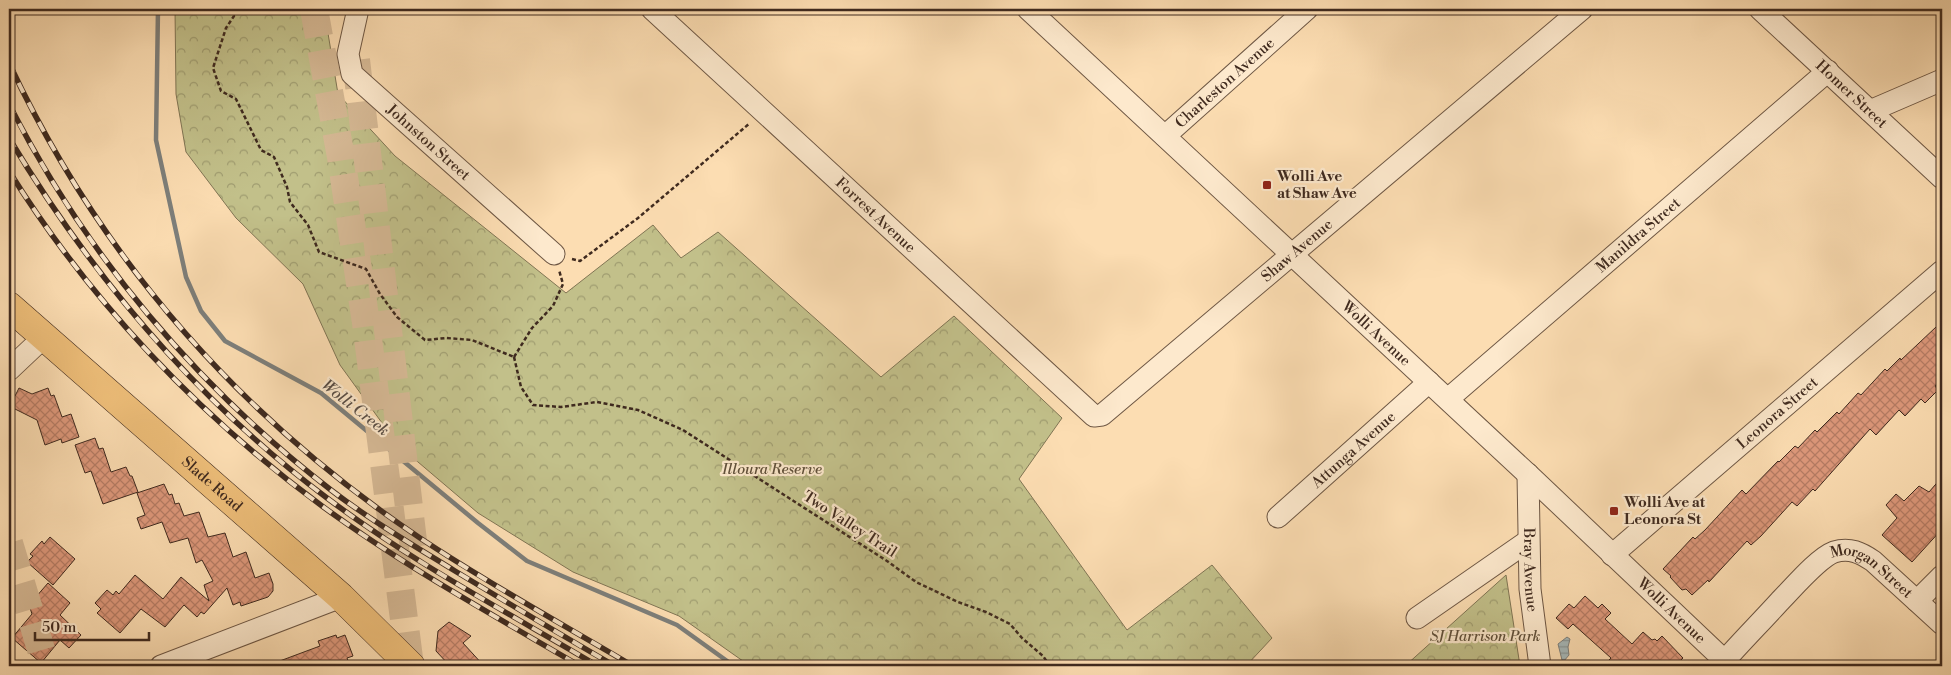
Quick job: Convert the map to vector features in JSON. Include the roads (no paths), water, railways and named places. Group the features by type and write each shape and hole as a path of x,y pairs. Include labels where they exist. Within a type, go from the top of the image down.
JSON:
{"main road":[{"name":"Slade Road","path":"11,310 45,336 341,597 411,666"}],"street":[{"name":"Johnston Street","path":"358,9 348,54 352,74 554,254"},
{"name":"Forrest Avenue","path":"652,9 1094,416 1102,415"},
{"name":"Wolli Avenue","path":"1028,9 1528,474 1722,664"},
{"name":"Charleston Avenue","path":"1166,136 1306,9"},
{"name":"Shaw Avenue","path":"1102,415 1582,9"},
{"name":"Homer Street","path":"1760,9 1942,178"},
{"name":"Manildra Street","path":"1448,399 1828,71"},
{"path":"1870,111 1942,80"},
{"name":"Leonora Street","path":"1612,555 1942,271"},
{"path":"9,370 45,336"},
{"name":"Attunga Avenue","path":"1278,517 1429,382"},
{"name":"Bray Avenue","path":"1528,474 1530,589 1540,666"},
{"path":"1417,618 1528,541"},
{"name":"Morgan Street","path":"1722,664 1800,581 1833,552 1854,550 1863,554 1942,624"},
{"path":"1917,601 1942,576"},
{"path":"161,666 341,597"}],"waterway":[{"name":"Wolli Creek","path":"158,9 156,140 186,277 201,311 225,341 321,393 478,523 527,561 677,625 734,666"}],"tunnel":[{"path":"314,9 341,157 366,323 410,666"},
{"path":"356,60 415,558"},
{"path":"9,543 46,666"}],"railway":[{"path":"9,63 46,135 87,203 132,268 182,329 235,386 293,440 354,491 420,538 499,588 633,666"},
{"path":"9,104 39,160 109,265 148,315 190,362 235,407 282,450 361,512 455,571 615,666"},
{"path":"9,138 41,190 112,288 150,334 234,420 279,460 327,498 392,544 598,666"},
{"path":"9,171 41,219 111,310 149,353 232,434 276,471 353,528 449,589 580,666"}],"place":[{"name":"Wolli Ave at Shaw Ave","path":"1267,185"},
{"name":"Wolli Ave at Leonora St","path":"1614,511"}],"park label":[{"name":"Illoura Reserve","path":"772,469"},
{"name":"SJ Harrison Park","path":"1485,636"}]}
